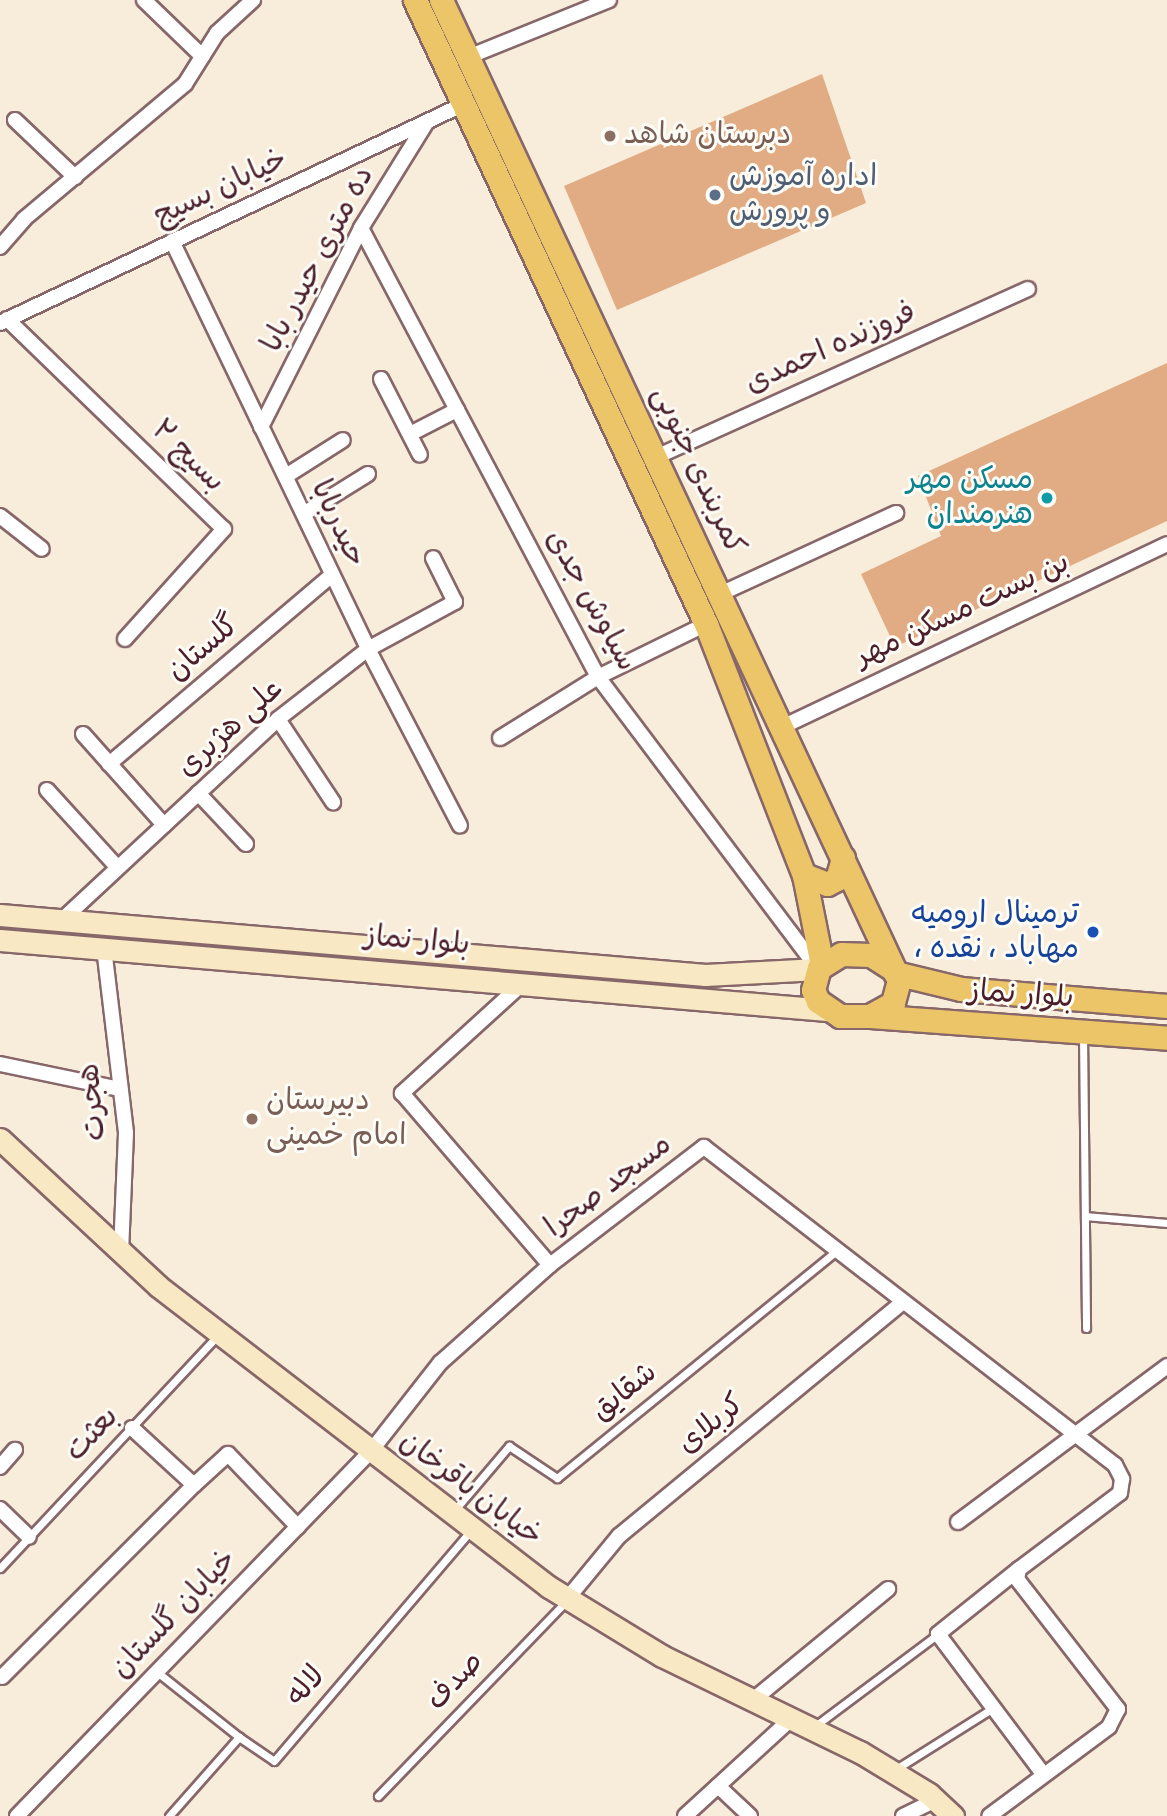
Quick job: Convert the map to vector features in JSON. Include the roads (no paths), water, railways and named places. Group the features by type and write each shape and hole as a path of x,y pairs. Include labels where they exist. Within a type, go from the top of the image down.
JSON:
{"main road":[{"name":"کمربندی جنوبی","path":"415,0 706,624 804,875 820,967"},
{"name":"کمربندی جنوبی","path":"441,0 895,971"},
{"path":"446,67 468,57"},
{"path":"464,104 485,94"},
{"path":"539,264 560,253"},
{"path":"804,875 827,884 837,879 843,858"},
{"name":"بلوار نماز","path":"0,915 705,975 820,967"},
{"name":"بلوار نماز","path":"0,940 828,1010"},
{"path":"856,953 884,961 895,971 899,992 893,1003 870,1016 840,1016 828,1010 813,990 820,967 841,954 856,953"},
{"name":"بلوار نماز","path":"895,971 961,989 1167,1006"},
{"path":"752,972 767,987 759,1004"},
{"path":"958,1023 948,1003 961,989"},
{"name":"بلوار نماز","path":"870,1016 1167,1038"},
{"name":"خیابان باقرخان","path":"0,1139 121,1252 220,1334 471,1530 567,1599 662,1656 812,1729 892,1772 936,1800 953,1816"}],"street":[{"path":"144,0 202,56"},
{"path":"0,247 24,219 185,84 217,33 253,0"},
{"path":"468,57 609,0"},
{"name":"خیابان بسیج","path":"4,321 464,104"},
{"path":"15,120 75,177"},
{"name":"ده متری حیدر بابا","path":"261,427 362,228 427,122"},
{"name":"سیاوش جدی","path":"362,228 598,677 820,967"},
{"name":"حیدربابا","path":"172,241 305,513 332,576 460,826"},
{"name":"فروزنده احمدی","path":"656,457 1028,289"},
{"name":"بسیج ۲","path":"4,321 224,529 125,639"},
{"path":"381,379 420,455"},
{"path":"410,434 457,410"},
{"path":"286,476 343,440"},
{"path":"305,513 368,474"},
{"path":"720,594 895,513"},
{"path":"0,516 42,549"},
{"name":"بن بست مسکن مهر","path":"782,727 1167,544"},
{"name":"علی هژبری","path":"62,920 278,719 368,649 455,602 433,558"},
{"name":"گلستان","path":"109,764 332,576"},
{"path":"500,738 598,677 706,624"},
{"path":"278,719 333,802"},
{"path":"83,734 164,825"},
{"path":"47,790 118,868"},
{"path":"198,793 246,844"},
{"name":"هجرت","path":"104,948 125,1133 121,1252"},
{"name":"مسجد صحرا","path":"523,984 402,1093 550,1265 704,1147 902,1303 1077,1433 1115,1465 1122,1479 1120,1493 1019,1569"},
{"path":"0,1064 120,1089"},
{"name":"خیابان گلستان","path":"17,1816 370,1451 440,1363 550,1265"},
{"name":"کربلای","path":"567,1599 619,1536 902,1303"},
{"path":"958,1522 1167,1366"},
{"path":"132,1428 194,1485"},
{"path":"0,1467 15,1450"},
{"path":"2,1677 194,1485 229,1454 298,1527"},
{"path":"0,1508 29,1537"},
{"path":"1019,1569 938,1634 1044,1775"},
{"path":"989,1816 1109,1727 1118,1709 1022,1590 1019,1569"},
{"path":"753,1700 888,1589"},
{"path":"685,1816 791,1719"},
{"path":"718,1786 750,1816"},
{"path":"903,1816 936,1800"}],"lane":[{"path":"1083,1032 1086,1328"},
{"path":"1085,1216 1167,1223"},
{"name":"شقایق","path":"451,1514 509,1446 557,1478 836,1251"},
{"name":"بعثت","path":"0,1568 220,1334"},
{"name":"لاله","path":"239,1737 274,1760 471,1530"},
{"name":"صدف","path":"379,1796 567,1599"},
{"path":"812,1729 938,1634"},
{"path":"156,1672 239,1737 169,1816"},
{"path":"892,1772 993,1708"}],"place":[{"name":"دبرستان شاهد","path":"610,136"},
{"name":"اداره آموزش و پرورش","path":"715,195"},
{"name":"مسکن مهر هنرمندان","path":"1047,498"},
{"name":"ترمینال ارومیه ، مهاباد ، نقده","path":"1093,932"},
{"name":"دبیرستان امام خمینی","path":"252,1119"}]}
